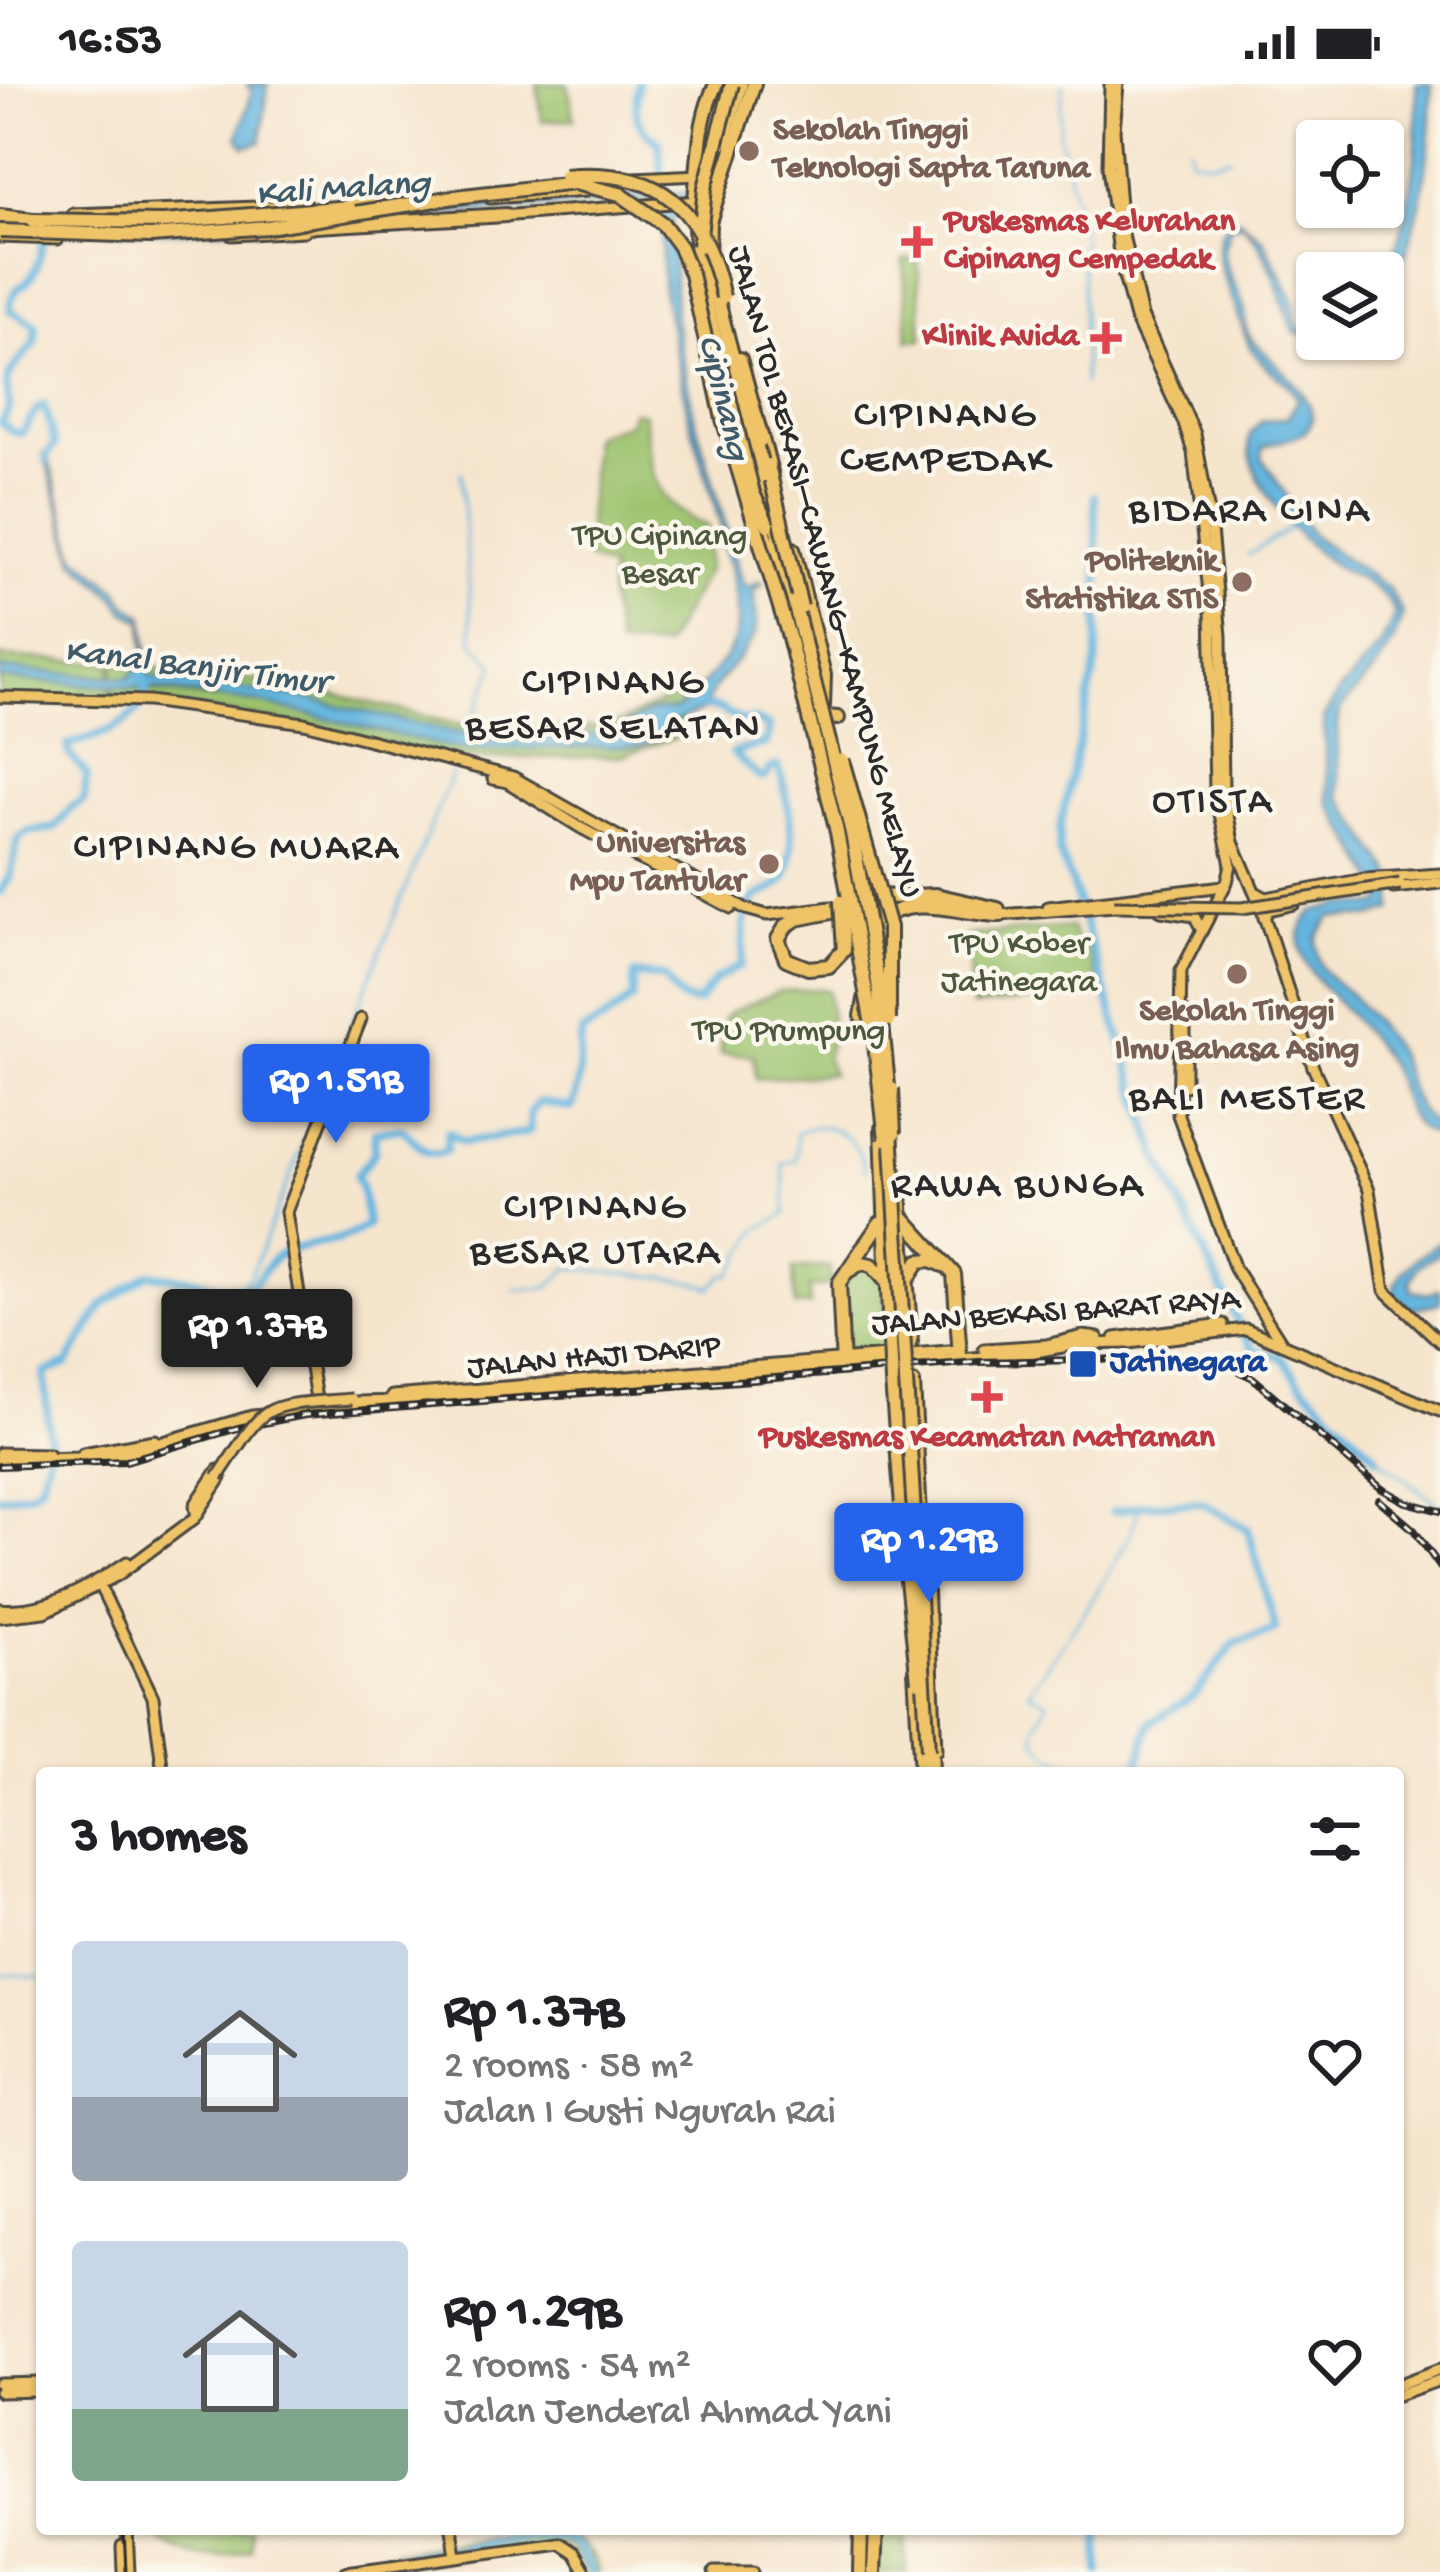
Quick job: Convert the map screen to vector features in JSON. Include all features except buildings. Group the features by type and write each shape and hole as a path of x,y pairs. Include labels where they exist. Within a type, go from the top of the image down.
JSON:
{"highway":[{"path":"716,84 703,114 693,207 700,280 753,493 777,532"},
{"path":"708,263 707,234 723,174 736,84"},
{"path":"736,84 704,188 699,246 707,298 829,714"},
{"path":"754,84 704,214 704,256 876,934"},
{"path":"699,141 705,158 714,160 725,150"},
{"name":"JALAN TOL BEKASI–CAWANG–KAMPUNG MELAYU","path":"0,216 163,222 302,212 577,175 613,175 649,185 690,215 708,243 769,465 822,693 889,927 889,1143"},
{"name":"JALAN TOL BEKASI–CAWANG–KAMPUNG MELAYU","path":"0,234 130,236 313,221 557,183 608,190 652,213 676,240 691,274 723,419 789,637 837,832 889,1143"},
{"path":"33,220 301,205"},
{"path":"693,207 709,210 708,263 784,568"},
{"path":"202,231 506,215"},
{"path":"720,361 744,462 865,883 882,991"},
{"path":"736,366 737,384 874,891 882,896 934,895 999,912"},
{"path":"769,465 824,675 829,714 826,740 837,756 868,949 889,1143 918,1681"},
{"path":"802,696 870,1036 882,1165"},
{"path":"837,756 866,960"},
{"path":"843,781 869,981 884,1156 886,1282 900,1490 928,1767"},
{"path":"852,833 878,982 929,1767"},
{"path":"838,865 844,935 842,955 823,968 795,965 779,950 780,934 797,919 846,908"},
{"path":"869,873 903,1215 924,1546 928,1750"},
{"path":"876,934 884,915 909,908 999,912"},
{"path":"862,1016 869,981"},
{"path":"845,1361 838,1287 842,1275 872,1240 883,1210"},
{"path":"903,1215 954,1274 958,1347"},
{"path":"908,1290 910,1273 919,1261 932,1260 947,1268 958,1347"},
{"path":"845,1361 842,1286 847,1275 867,1263 886,1282"},
{"path":"900,1490 928,1767"},
{"path":"922,1710 924,1546"},
{"path":"867,2535 869,2569"},
{"path":"867,2535 869,2569"}],"main road":[{"path":"1114,84 1108,167 1120,261 1135,318 1187,430 1196,472 1211,609 1215,791 1231,865 1227,882 1181,971 1185,1120 1246,1278 1281,1334 1440,1408"},
{"path":"1114,84 1120,222 1142,316 1189,416 1200,451 1220,611 1224,798 1236,853 1254,890 1313,1066 1369,1190 1385,1291 1440,1345"},
{"path":"0,234 89,239 242,236 506,215 577,202 610,180 723,174"},
{"path":"66,236 73,215 383,198 422,205 673,202 693,207 716,199"},
{"path":"44,238 89,239"},
{"path":"0,698 153,704 315,725 530,788"},
{"path":"455,767 507,775 644,856"},
{"path":"507,782 509,790 526,803"},
{"path":"507,782 747,913"},
{"path":"1254,890 1266,898 1291,899 1375,884 1438,880"},
{"path":"1081,907 1217,890 1227,882"},
{"path":"878,905 934,903 999,912 1114,905 1242,908 1398,883"},
{"path":"1153,910 1154,896"},
{"path":"1261,919 1268,910 1291,899"},
{"path":"1081,907 1194,916 1201,929"},
{"path":"728,912 846,908"},
{"path":"1212,910 1182,995 1179,1119 1235,1269 1281,1342"},
{"path":"314,1399 286,1205 361,1019"},
{"name":"JALAN BEKASI BARAT RAYA","path":"845,1361 958,1347 1261,1326 1266,1319"},
{"name":"JALAN BEKASI BARAT RAYA","path":"1240,1326 1440,1408"},
{"name":"JALAN HAJI DARIP","path":"0,1613 35,1608 97,1585 198,1512 254,1423 268,1409 402,1394 845,1361"},
{"name":"JALAN HAJI DARIP","path":"352,1401 413,1401 482,1391"},
{"path":"217,1424 282,1402 402,1394"},
{"path":"0,1456 51,1456 126,1447 280,1411 413,1401"},
{"path":"242,1445 198,1512 195,1505 233,1447 242,1445"},
{"path":"924,1546 928,1556 929,1767"},
{"path":"97,1585 153,1714 160,1767"},
{"path":"1404,2393 1440,2376"},
{"path":"1404,2392 1440,2376"},
{"path":"0,2388 36,2387"},
{"path":"124,2535 126,2571"},
{"path":"453,2535 456,2552"},
{"path":"346,2572 456,2552 560,2543 575,2553 586,2572"},
{"path":"714,2572 753,2572"}],"green space":[{"path":"537,84 568,84 574,119 542,121"},
{"path":"918,259 922,339 908,340 903,260"},
{"name":"TPU Cipinang Besar","path":"633,411 644,414 652,468 664,495 674,507 707,526 708,569 665,647 618,646 610,569 586,558 593,435 629,423"},
{"path":"0,657 112,663 109,702 0,697"},
{"path":"115,663 302,686 484,731 599,727 621,722 679,694 683,735 621,756 458,759 320,727 149,701 112,703 114,686 217,699 219,688 149,677 139,671 129,678 114,677"},
{"name":"TPU Kober Jatinegara","path":"1071,927 1077,943 1088,947 1100,993 972,1007 967,935"},
{"name":"TPU Prumpung","path":"780,991 828,991 832,1034 826,1057 832,1074 756,1079 754,1055 720,1054 725,1018 731,1012"},
{"path":"857,1266 875,1268 884,1283 889,1353 848,1356 842,1286"},
{"path":"829,1267 831,1286 809,1287 810,1305 795,1306 793,1269"},
{"path":"154,2535 251,2535 251,2550 196,2556"},
{"path":"520,2535 562,2535 578,2541 590,2553 599,2572 586,2572 568,2546 346,2572 288,2572"},
{"path":"878,2535 905,2535 906,2572 874,2572"}],"water":[{"path":"247,84 268,84 261,142 245,147 238,137 252,93"},
{"path":"1416,84 1431,84 1426,169 1404,258 1404,252 1395,252 1404,228 1416,139"},
{"path":"690,192 690,197 672,202 675,320 694,416 742,583 749,587 761,581 762,586 755,588 754,636 714,689 705,710 676,721 657,740 639,746 461,750 260,703 155,689 0,679 0,669 129,678 144,660 143,621 124,611 75,562 44,454 76,556 144,616 150,677 300,697 485,739 606,734 654,710 675,710 685,704 724,659 736,634 737,619 724,537 689,418 663,292 660,200 175,232 0,229 0,222 142,228"},
{"path":"1239,219 1264,240 1293,299 1296,333 1261,248 1242,224 1231,227 1224,254 1244,307 1247,332 1299,388 1311,412 1308,429 1262,448 1262,458 1313,536 1388,588 1403,614 1393,643 1341,708 1337,721 1339,795 1393,875 1393,910 1371,917 1331,917 1316,939 1320,965 1393,1046 1416,1103 1440,1127 1440,1136 1427,1132 1410,1116 1384,1057 1317,979 1301,953 1303,926 1313,912 1340,905 1381,905 1385,895 1329,803 1323,719 1339,692 1381,645 1395,614 1376,589 1331,563 1303,539 1275,506 1255,469 1250,434 1262,421 1288,417 1298,400 1265,365 1243,329 1218,253 1230,220"},
{"path":"1440,1241 1440,1252 1418,1267 1410,1282 1412,1291 1440,1290 1440,1303 1411,1309 1393,1293 1396,1284 1411,1263"}],"waterway":[{"name":"Cipinang","path":"638,84 638,118 659,142 663,197"},
{"path":"1063,84 1059,133 1082,234 1084,384"},
{"path":"1189,146 1191,159 1230,157"},
{"path":"1404,195 1407,201"},
{"path":"44,237 33,273 11,303 10,310 36,325 35,343 9,378 10,407 1,423 22,433 44,405 55,445 47,461"},
{"path":"461,472 473,642 495,665 466,736"},
{"path":"1094,496 1097,660 1060,827 1059,852 1156,1152 1243,1333 1255,1350 1282,1357 1300,1382 1377,1457"},
{"path":"1248,555 1295,525"},
{"name":"Kanal Banjir Timur","path":"0,892 11,875 18,839 27,832 55,828 84,800 87,775 69,754 68,745 131,716 145,694 145,680"},
{"name":"Cipinang","path":"0,1497 30,1492 41,1484 50,1447 44,1373 67,1364 104,1304 148,1274 224,1289 251,1286 279,1255 357,1231 367,1225 356,1176 374,1153 375,1132 401,1128 426,1151 438,1153 446,1151 448,1132 464,1142 530,1131 530,1112 539,1102 571,1108 582,1032 633,998 634,975 664,977 682,999 698,1002 715,980 741,965 749,908 756,897 781,883 789,868 788,807 778,766 760,778 733,753 766,743 769,727 696,705"},
{"path":"215,1287 241,1285 251,1274 454,768"},
{"path":"513,1290 548,1288 568,1268 665,1277 711,1288 724,1274 730,1275 759,1229 786,1214 783,1164 796,1160 797,1132 825,1127 842,1134 855,1146 865,1170"},
{"path":"1377,1457 1440,1506"},
{"path":"1113,1512 1142,1505 1201,1502 1248,1529 1276,1630 1235,1643 1194,1695 1150,1723 1138,1767"},
{"path":"1036,1727 1048,1702 1029,1692 1110,1571 1138,1506"},
{"path":"1036,1731 1036,1740 1056,1758 1082,1767"},
{"path":"0,1974 36,1977"},
{"path":"1099,2535 1099,2572"},
{"path":"529,2538 563,2538 573,2543"},
{"path":"460,2549 524,2539"},
{"path":"578,2547 592,2572"},
{"path":"310,2572 450,2550"}],"tram line":[{"path":"124,2535 126,2572"}],"railway":[{"path":"0,1466 126,1461 238,1428 305,1415 979,1362 1188,1358 1223,1364 1253,1378 1382,1489 1406,1502 1440,1511"},
{"path":"1379,1500 1414,1530 1440,1567"}],"place":[{"name":"Sekolah Tinggi Teknologi Sapta Taruna","path":"749,151"},
{"name":"Puskesmas Kelurahan Cipinang Cempedak","path":"917,242"},
{"name":"Klinik Avida","path":"1106,338"},
{"name":"Politeknik Statistika STIS","path":"1242,582"},
{"name":"Universitas Mpu Tantular","path":"769,864"},
{"name":"Sekolah Tinggi Ilmu Bahasa Asing","path":"1237,974"},
{"name":"Jatinegara","path":"1083,1364"},
{"name":"Puskesmas Kecamatan Matraman","path":"987,1397"}],"district":[{"name":"CIPINANG CEMPEDAK","path":"946,440"},
{"name":"BIDARA CINA","path":"1250,513"},
{"name":"CIPINANG BESAR SELATAN","path":"614,708"},
{"name":"OTISTA","path":"1213,804"},
{"name":"CIPINANG MUARA","path":"237,850"},
{"name":"BALI MESTER","path":"1248,1101"},
{"name":"RAWA BUNGA","path":"1018,1188"},
{"name":"CIPINANG BESAR UTARA","path":"596,1232"}],"water label":[{"name":"Kali Malang","path":"343,191"}]}
